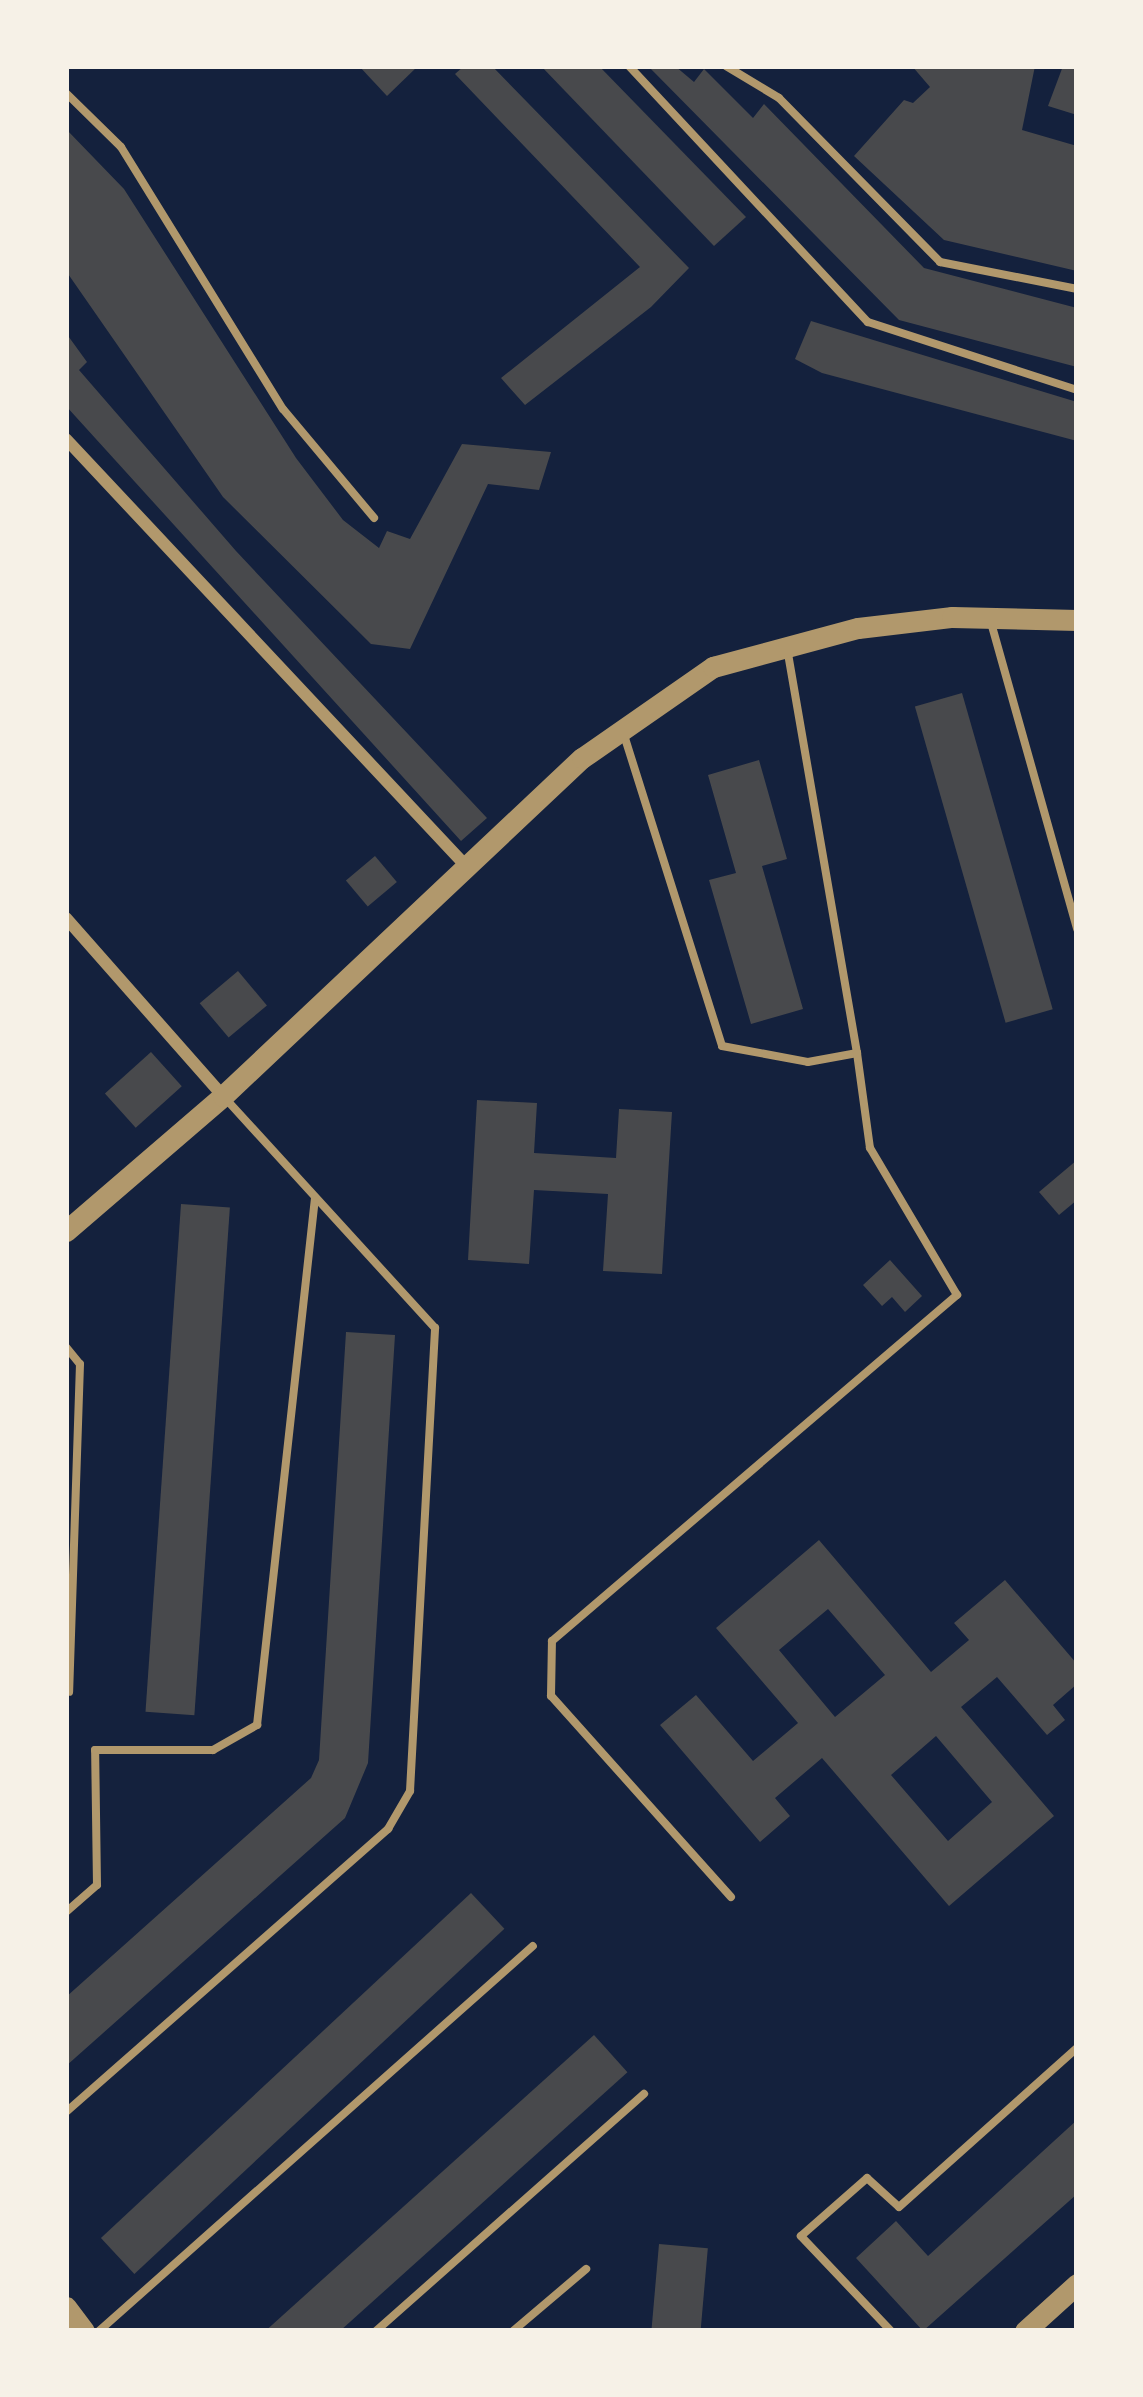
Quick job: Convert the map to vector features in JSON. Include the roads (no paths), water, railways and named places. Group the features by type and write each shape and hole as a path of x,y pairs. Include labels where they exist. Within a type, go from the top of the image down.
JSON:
{"street":[{"path":"66,439 467,867"},
{"path":"66,1231 223,1096 621,728 713,667 786,641 990,618 1077,620"},
{"path":"66,918 223,1096"},
{"path":"1025,2331 1077,2284"},
{"path":"66,2307 85,2331"}],"lane":[{"path":"629,66 868,322 1077,390"},
{"path":"726,66 779,98 940,262 1077,289"},
{"path":"66,93 121,147 284,409 374,518"},
{"path":"990,618 1077,929"},
{"path":"731,1897 551,1696 552,1641 957,1295 870,1148 786,641"},
{"path":"621,728 722,1046 808,1063 857,1053"},
{"path":"66,2111 388,1829 410,1791 435,1328 223,1096"},
{"path":"66,1912 97,1885 95,1750 213,1750 257,1725 315,1197"},
{"path":"66,1347 80,1364 69,1692"},
{"path":"99,2331 533,1946"},
{"path":"891,2331 801,2236 867,2178 899,2207 1077,2048"},
{"path":"376,2331 644,2093"},
{"path":"513,2331 586,2269"}]}
